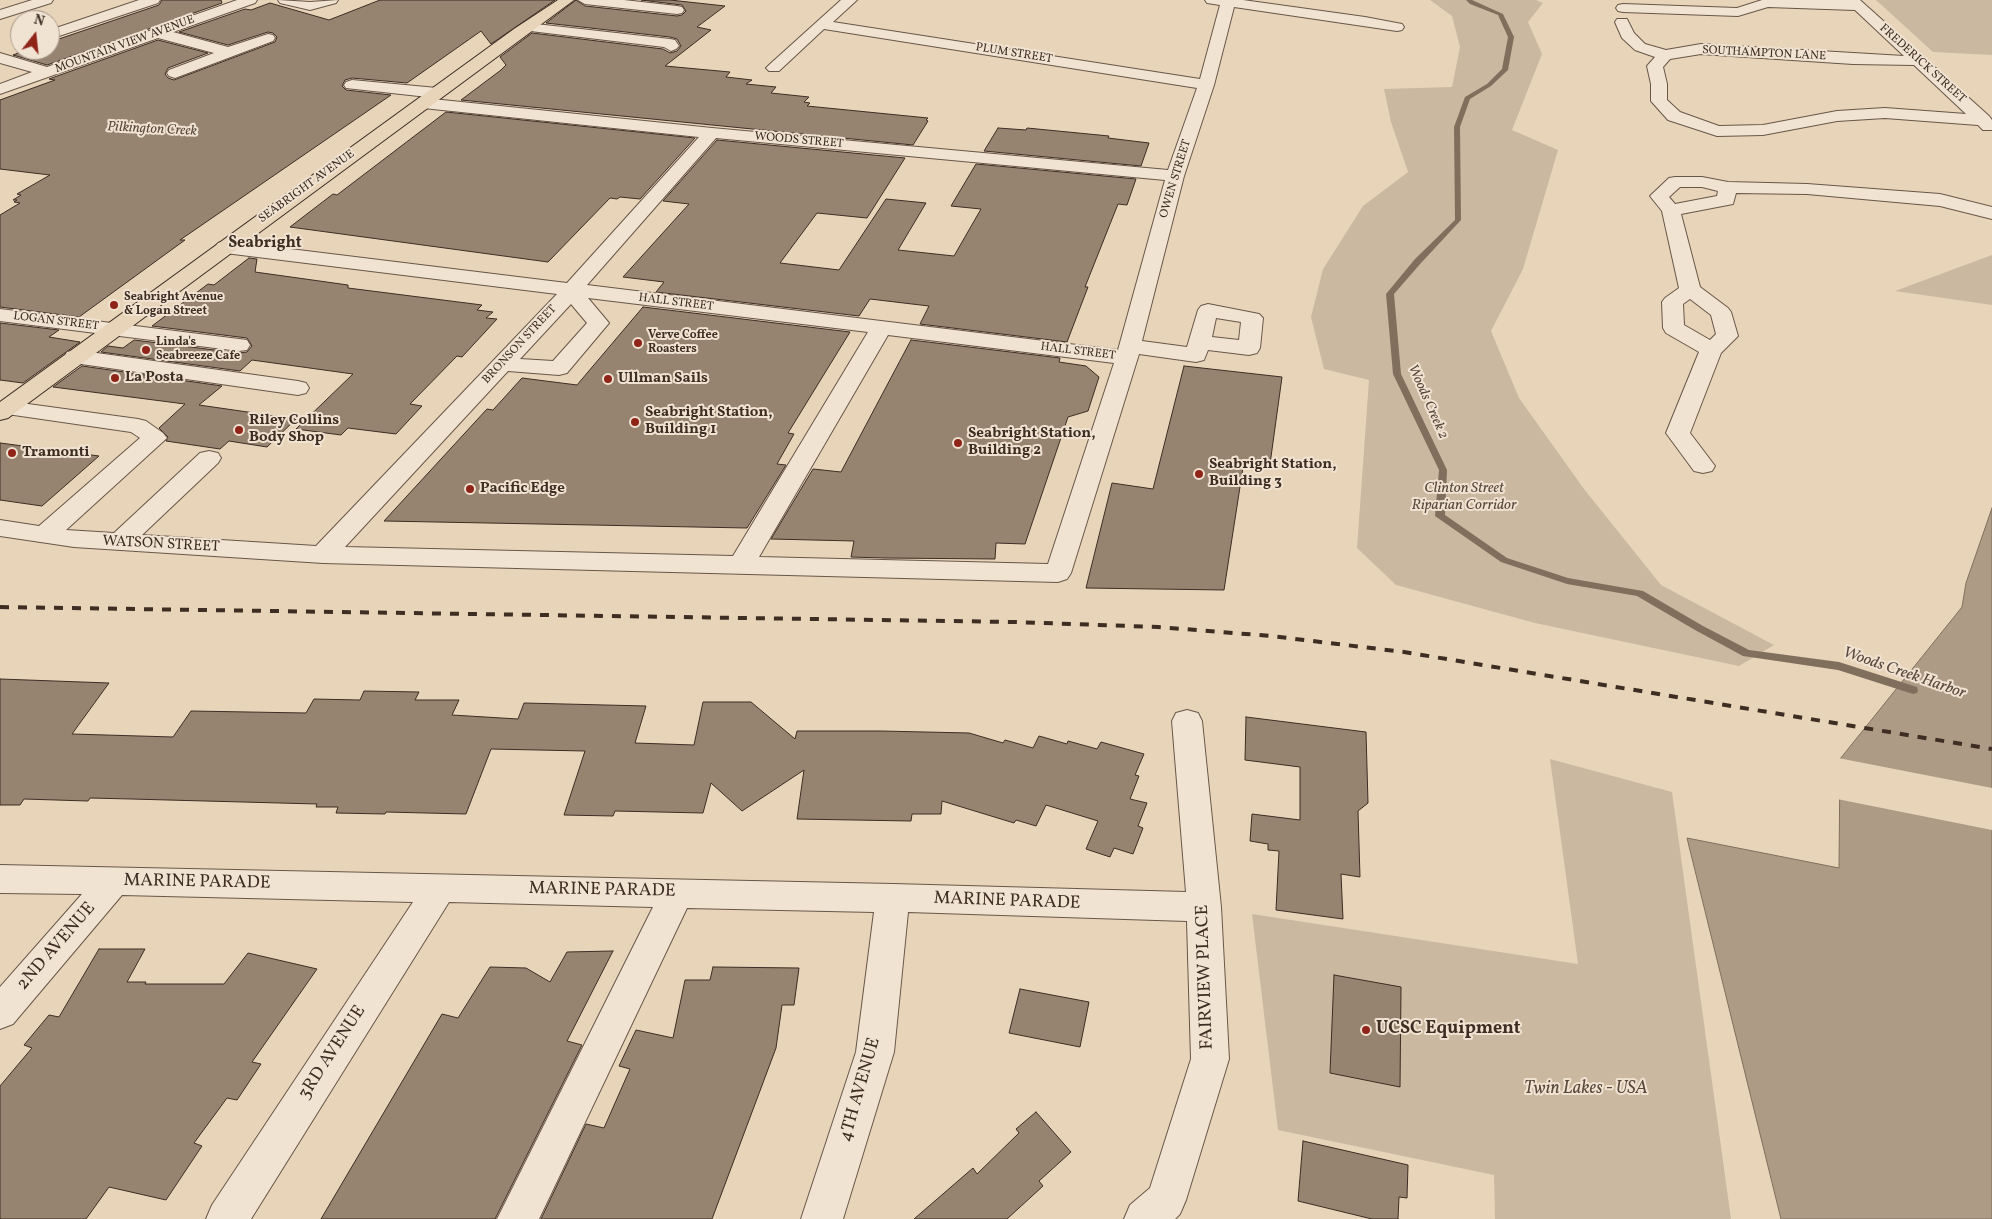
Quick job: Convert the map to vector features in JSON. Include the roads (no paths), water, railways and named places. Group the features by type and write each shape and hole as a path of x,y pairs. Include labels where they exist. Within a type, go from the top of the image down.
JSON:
{"main road":[{"name":"SEABRIGHT AVENUE","path":"3,410 527,27 567,0"}],"street":[{"path":"0,15 46,0"},
{"path":"60,32 153,0"},
{"name":"MOUNTAIN VIEW AVENUE","path":"0,90 250,0"},
{"path":"285,0 310,6 331,0"},
{"path":"585,0 677,10"},
{"path":"774,68 850,0"},
{"path":"1220,1 1396,27"},
{"name":"OWEN STREET","path":"741,565 1058,573 1129,352 1175,176 1206,85 1220,1"},
{"path":"1855,3 1767,3 1738,12 1623,15 1627,35 1640,47 1665,55 1655,66 1659,84 1659,101 1674,116 1717,131 1763,130 1837,116 1885,113 1988,124"},
{"name":"FREDERICK STREET","path":"1855,3 1988,124"},
{"name":"PLUM STREET","path":"821,24 1206,85"},
{"path":"527,27 670,42 671,46"},
{"path":"158,33 230,52"},
{"path":"175,73 268,38"},
{"name":"SOUTHAMPTON LANE","path":"1665,55 1701,49 1853,59 1919,60"},
{"path":"4,52 48,72"},
{"name":"WOODS STREET","path":"352,85 430,98 712,133 1175,176"},
{"name":"BRONSON STREET","path":"324,555 571,291 712,133"},
{"path":"1703,466 1678,434 1711,350 1727,336 1721,312 1690,290 1671,210 1659,196 1675,182 1702,182 1728,187 1807,189 1940,200 1992,213"},
{"path":"1671,210 1726,200 1728,187"},
{"name":"HALL STREET","path":"225,247 881,328 1129,352 1196,355 1199,342"},
{"path":"1690,290 1672,302 1674,328 1711,350"},
{"path":"503,364 559,368 598,323 571,291"},
{"name":"LOGAN STREET","path":"0,315 239,346"},
{"path":"741,565 881,328"},
{"path":"75,357 298,388"},
{"path":"3,410 138,426 154,438 44,535"},
{"path":"120,542 209,458"},
{"name":"WATSON STREET","path":"0,528 74,540 324,555 741,565"},
{"name":"FAIRVIEW PLACE","path":"1145,1219 1166,1200 1210,1059 1204,908 1187,721"},
{"name":"MARINE PARADE","path":"0,879 893,898 1204,908"},
{"name":"2ND AVENUE","path":"0,1013 113,882"},
{"name":"3RD AVENUE","path":"226,1219 440,888"},
{"path":"518,1219 677,893"},
{"name":"4TH AVENUE","path":"822,1219 875,1052 893,898"}],"waterway":[{"name":"Woods Creek 2","path":"1469,0 1500,14 1511,37 1505,70 1489,85 1467,98 1457,127 1458,220 1418,261 1390,294 1397,374 1443,470 1440,516 1504,560 1567,581 1640,593 1699,628 1747,653 1839,666 1913,690"}],"railway":[{"path":"0,607 1015,622 1158,627 1271,636 1404,652 1992,749"}],"place":[{"name":"Seabright Avenue & Logan Street","path":"114,305"},
{"name":"Verve Coffee Roasters","path":"638,343"},
{"name":"Linda's Seabreeze Cafe","path":"146,350"},
{"name":"La Posta","path":"115,378"},
{"name":"Ullman Sails","path":"608,379"},
{"name":"Seabright Station, Building 1","path":"635,422"},
{"name":"Riley Collins Body Shop","path":"239,430"},
{"name":"Seabright Station, Building 2","path":"958,443"},
{"name":"Tramonti","path":"12,453"},
{"name":"Seabright Station, Building 3","path":"1199,474"},
{"name":"Pacific Edge","path":"470,489"},
{"name":"UCSC Equipment","path":"1366,1030"}],"district":[{"name":"Seabright","path":"265,244"}],"water label":[{"name":"Pilkington Creek","path":"152,130"},
{"name":"Woods Creek Harbor","path":"1904,674"}],"park label":[{"name":"Clinton Street Riparian Corridor","path":"1464,498"},
{"name":"Twin Lakes - USA","path":"1586,1090"}]}
